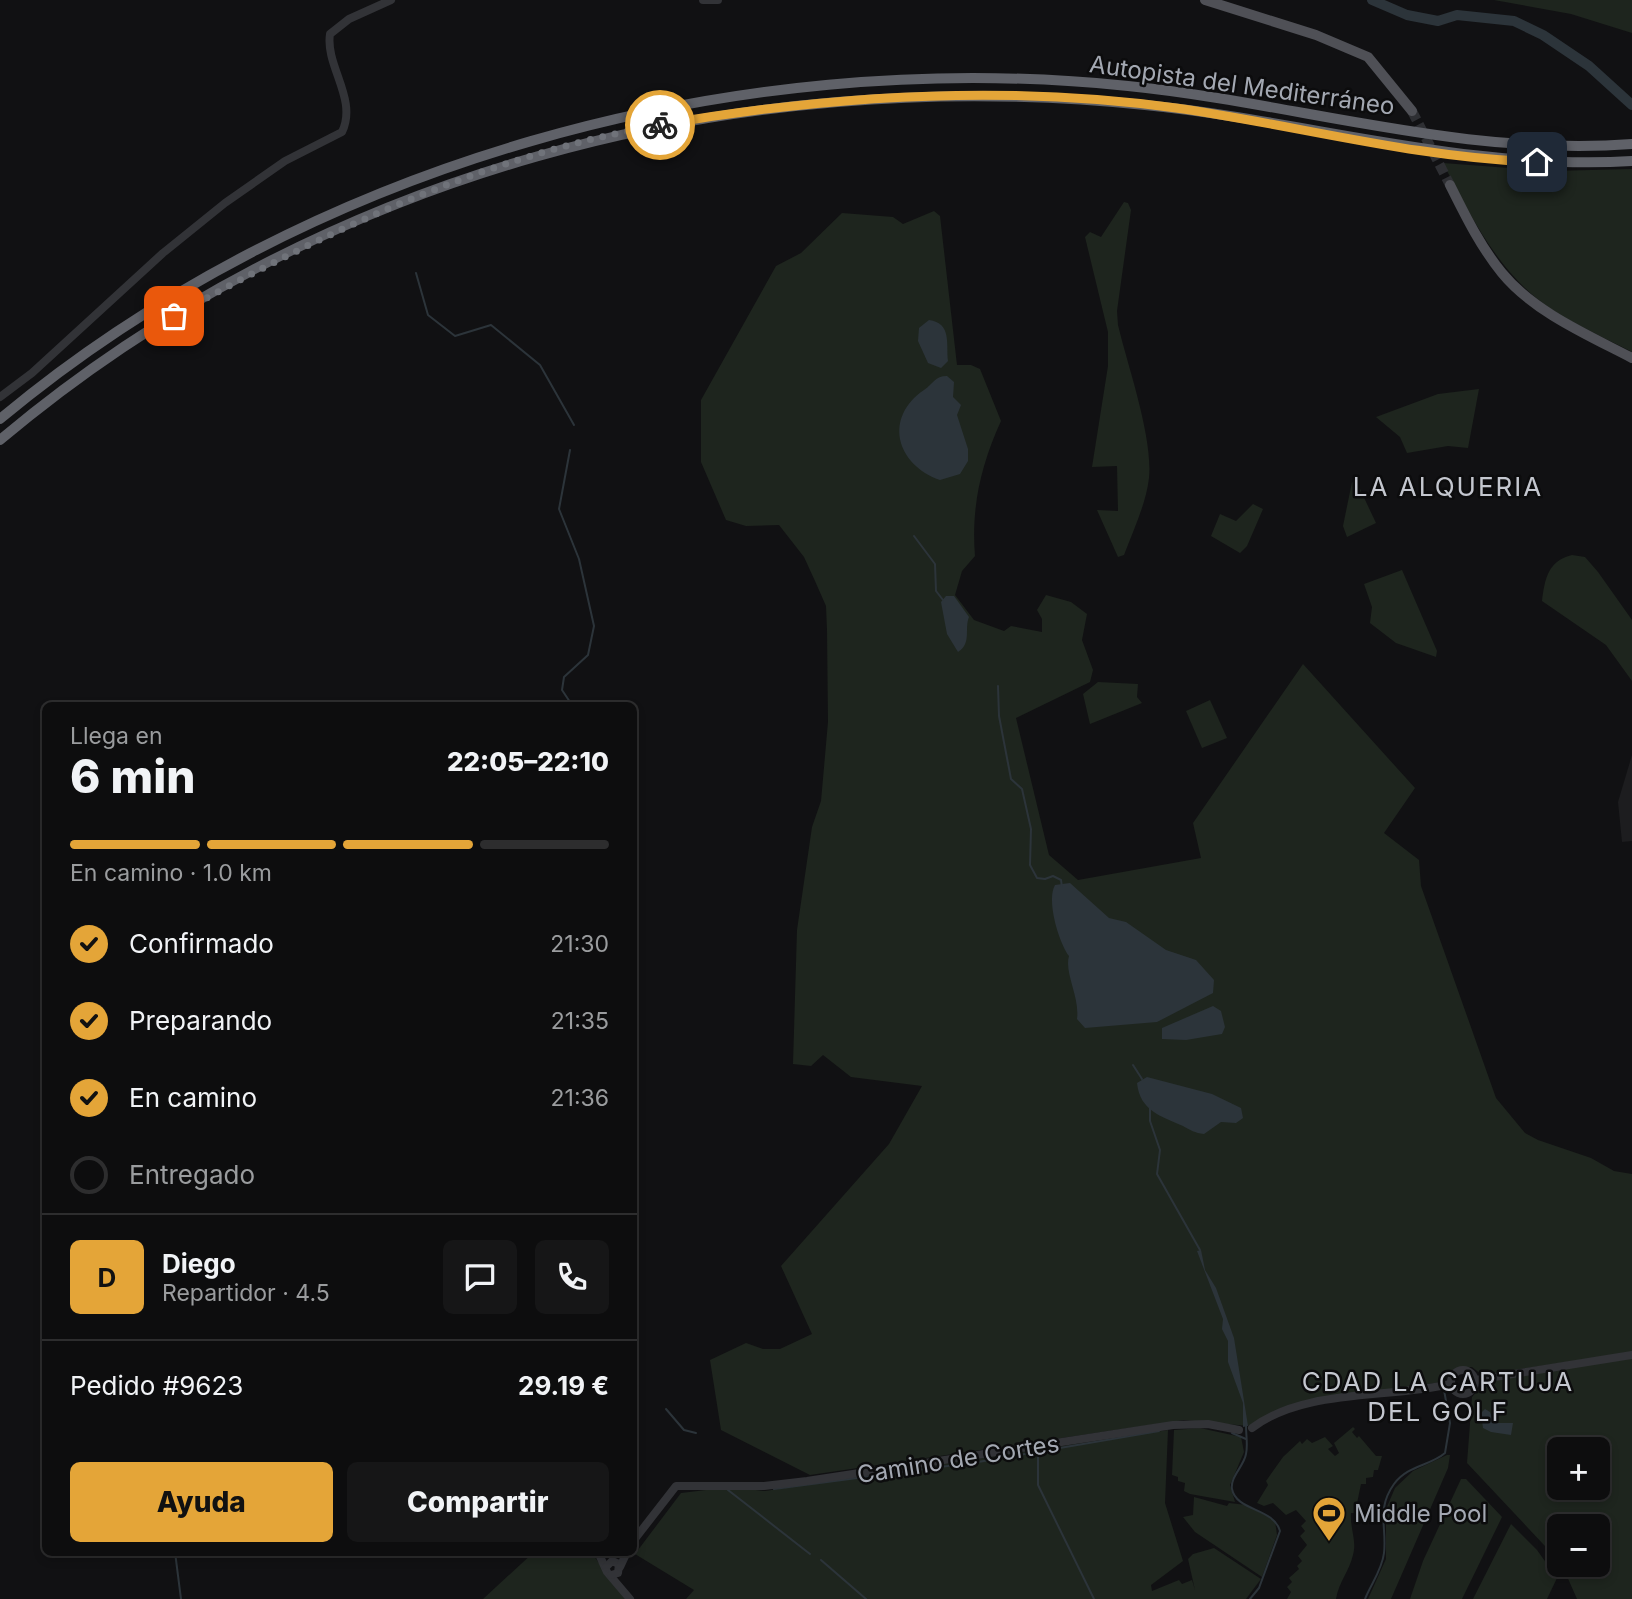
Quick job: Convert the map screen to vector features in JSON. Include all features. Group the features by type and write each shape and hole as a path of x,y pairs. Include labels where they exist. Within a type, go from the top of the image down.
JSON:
{"highway":[{"name":"Autopista del Mediterráneo","path":"0,419 49,379 149,312 295,231 360,201 514,145 645,111 720,97 826,83 1013,78 1089,82 1222,99 1440,136 1557,146 1632,144"},
{"name":"Autopista del Mediterráneo","path":"0,440 91,369 174,316 338,230 500,167 652,126 830,100 928,94 1008,95 1175,108 1400,147 1556,163 1632,161"}],"main road":[{"path":"1205,0 1315,35 1368,57 1412,111"},
{"path":"1450,185 1473,231 1503,275 1548,313 1632,358"}],"street":[{"path":"0,397 215,211 271,170 342,132 346,111 341,81 331,54 330,34 349,19 391,0"},
{"path":"703,0 718,0"},
{"path":"1476,1380 1632,1355"},
{"path":"1252,1428 1266,1417 1292,1408 1450,1384 1458,1372 1469,1372 1476,1380 1475,1387 1466,1392 1456,1392 1450,1384"},
{"name":"Camino de Cortes","path":"637,1536 676,1486 764,1486 807,1481 1174,1425 1208,1424 1239,1430"},
{"path":"603,1556 614,1567 622,1588 630,1599"},
{"path":"614,1567 623,1556"}],"shaded area":[{"path":"1494,0 1632,0 1632,33 1571,14"},
{"path":"1443,163 1551,171 1632,169 1632,352 1551,309 1516,279 1488,243"},
{"path":"1124,202 1128,203 1131,210 1117,311 1118,325 1144,423 1149,478 1135,527 1124,555 1118,557 1097,510 1118,511 1117,466 1092,467 1108,366 1108,332 1085,237 1090,232 1101,237"},
{"path":"934,211 940,216 957,365 971,365 980,369 1001,421 979,487 975,556 962,571 955,595 974,620 1004,631 1011,626 1042,632 1042,619 1037,610 1046,595 1071,602 1087,614 1082,640 1093,670 1090,682 1016,718 1049,855 1078,880 1201,858 1193,823 1303,664 1415,788 1384,833 1419,860 1421,886 1496,1098 1525,1133 1591,1158 1614,1171 1632,1174 1632,1352 1482,1375 1472,1367 1459,1367 1441,1382 1281,1408 1248,1426 1184,1420 810,1475 721,1430 710,1360 746,1343 763,1349 780,1349 812,1334 781,1266 889,1144 922,1086 851,1077 823,1055 811,1066 793,1064 797,930 812,827 821,801 828,722 826,606 804,557 779,525 746,526 726,520 701,462 701,400 776,266 801,253 842,213 893,217 903,224"},
{"path":"929,320 941,325 945,330 948,361 941,368 928,363 918,341 919,328"},
{"path":"947,376 954,382 953,397 961,405 957,415 968,449 968,461 960,474 940,480 913,463 900,439 900,426 903,413 911,401 937,379"},
{"path":"1479,389 1468,448 1448,446 1407,453 1400,437 1376,417 1438,394"},
{"path":"1352,482 1359,487 1376,523 1347,537 1343,526"},
{"path":"1253,504 1263,509 1247,546 1240,553 1211,536 1220,514 1236,521"},
{"path":"1572,555 1585,557 1632,620 1632,681 1606,645 1542,601 1549,572 1558,561"},
{"path":"1402,570 1437,651 1436,657 1396,643 1370,623 1372,607 1364,584"},
{"path":"946,596 954,596 969,617 965,644 958,652 947,634 941,602"},
{"path":"1098,682 1138,684 1137,697 1142,703 1090,724 1083,694"},
{"path":"1210,700 1227,738 1202,748 1186,711"},
{"path":"1632,755 1632,841 1622,842 1618,802"},
{"path":"1070,883 1109,918 1126,922 1166,950 1196,960 1214,980 1213,993 1157,1022 1085,1028 1077,1019 1069,956 1058,932 1053,911 1055,885"},
{"path":"1213,1006 1221,1011 1225,1027 1222,1034 1186,1040 1162,1039 1162,1028"},
{"path":"1147,1077 1212,1094 1241,1108 1243,1118 1236,1123 1221,1122 1204,1134 1193,1131 1147,1106 1142,1100 1137,1083"},
{"path":"1201,1250 1205,1270 1216,1288 1234,1338 1248,1426 1243,1427 1243,1403 1228,1362 1228,1341 1222,1329 1223,1319 1197,1251"},
{"path":"1632,1358 1632,1599 1577,1599 1567,1577 1610,1577 1610,1514 1547,1514 1547,1548 1467,1463 1472,1397 1486,1381"},
{"path":"1485,1409 1490,1412 1494,1423 1513,1423 1511,1435 1483,1428 1481,1413"},
{"path":"1353,1427 1355,1429 1352,1432 1357,1438 1359,1436 1376,1456 1382,1456 1373,1477 1366,1478 1366,1484 1361,1484 1355,1513 1351,1513 1354,1550 1351,1561 1336,1599 1287,1599 1291,1592 1287,1587 1292,1582 1289,1578 1299,1569 1297,1566 1302,1561 1298,1556 1307,1545 1300,1536 1305,1531 1301,1526 1306,1521 1296,1510 1286,1515 1273,1503 1264,1506 1257,1503 1268,1485 1266,1481 1283,1457 1300,1441 1302,1444 1307,1439 1312,1443 1325,1437 1333,1446 1328,1449 1335,1456 1339,1453 1334,1443"},
{"path":"1200,1428 1241,1437 1244,1452 1230,1485 1235,1502 1190,1494 1184,1491 1185,1483 1172,1475 1174,1430"},
{"path":"1168,1430 1165,1503 1183,1561 1151,1585 1152,1591 1179,1580 1182,1584 1192,1580 1195,1590 1188,1559 1193,1554 1214,1548 1261,1579 1246,1599 686,1599 694,1590 637,1555 637,1551 681,1493 731,1487 765,1491"},
{"path":"1450,1455 1448,1468 1391,1599 1368,1599 1386,1559 1386,1509 1395,1488 1413,1471"},
{"path":"1461,1479 1466,1479 1502,1517 1462,1599 1410,1599 1423,1561"},
{"path":"1194,1497 1227,1506 1229,1503 1247,1505 1275,1521 1277,1535 1262,1577 1195,1532 1183,1517 1193,1515"},
{"path":"1511,1524 1547,1564 1547,1577 1557,1578 1547,1599 1473,1599"},
{"path":"530,1556 594,1556 625,1599 483,1599"}],"waterway":[{"path":"1372,0 1407,15 1438,21 1457,15 1514,21 1543,35 1589,66 1632,105"},
{"path":"416,273 428,315 455,336 491,325 540,365 574,425"},
{"path":"570,450 559,509 579,559 594,626 588,655 564,677 562,690 570,702"},
{"path":"914,536 935,564 936,591 943,600"},
{"path":"998,686 999,716 1011,779 1022,789 1031,829 1030,865 1037,878 1053,876 1061,880 1062,887"},
{"path":"1133,1065 1142,1079"},
{"path":"1150,1108 1150,1121 1160,1150 1157,1174 1200,1250"},
{"path":"1365,1599 1383,1559 1383,1518 1389,1493 1406,1473 1445,1453 1450,1423 1444,1390"},
{"path":"666,1409 684,1430 696,1433"},
{"path":"1246,1426 1246,1454 1233,1480 1232,1489 1240,1502 1271,1518 1280,1531 1259,1588 1250,1599"},
{"path":"774,1489 978,1462 1159,1431"},
{"path":"1232,1433 1246,1439"},
{"path":"1038,1452 1038,1485 1094,1599"},
{"path":"728,1490 810,1554"},
{"path":"176,1556 181,1599"},
{"path":"821,1560 866,1599"}],"tunnel":[{"path":"1412,111 1450,185"}],"way so far":[{"path":"174,316 307,245 426,193 500,167 660,125"}],"place":[{"name":"Middle Pool","path":"1329,1543"}],"district":[{"name":"LA ALQUERIA","path":"1448,486"},
{"name":"CDAD LA CARTUJA DEL GOLF","path":"1438,1396"}],"route":[{"path":"660,125 786,104 830,100 928,94 1008,95 1090,99 1175,108 1400,147 1537,162"}]}
